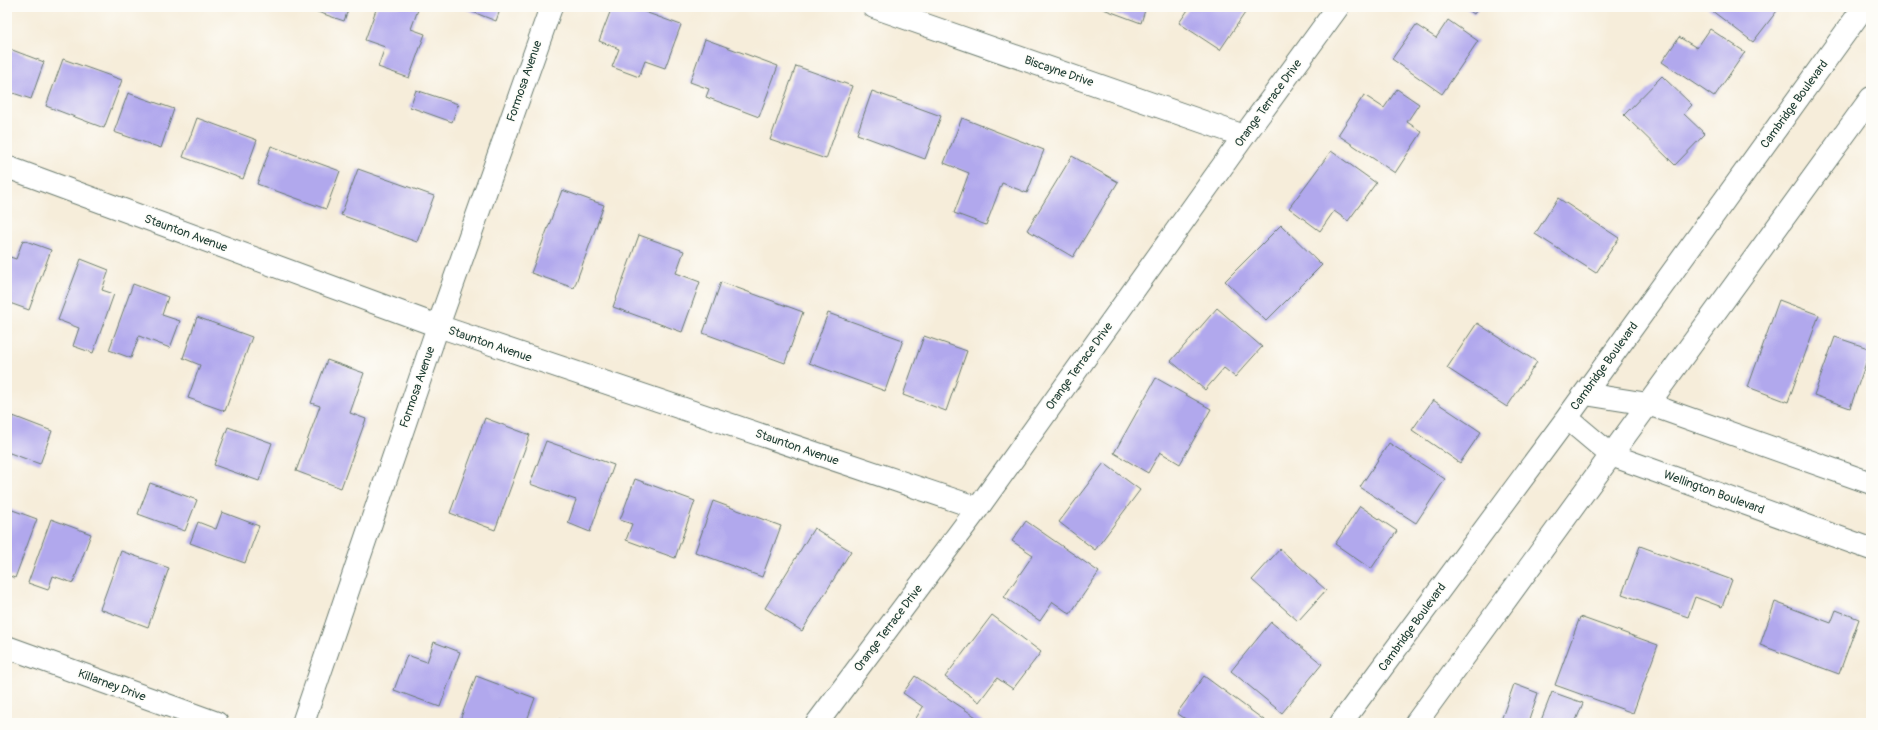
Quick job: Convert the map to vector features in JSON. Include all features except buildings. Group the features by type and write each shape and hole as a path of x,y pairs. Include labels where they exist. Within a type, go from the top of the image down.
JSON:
{"street":[{"name":"Formosa Avenue","path":"303,723 438,326 551,7"},
{"name":"Biscayne Drive","path":"874,7 1244,136"},
{"name":"Orange Terrace Drive","path":"817,723 978,508 1338,7"},
{"name":"Cambridge Boulevard","path":"1341,723 1585,394 1864,7"},
{"path":"1416,723 1871,98"},
{"name":"Staunton Avenue","path":"7,167 438,326 978,508"},
{"path":"1585,394 1648,404 1871,483"},
{"name":"Wellington Boulevard","path":"1567,418 1611,455 1871,549"},
{"name":"Killarney Drive","path":"7,647 217,723"}]}
